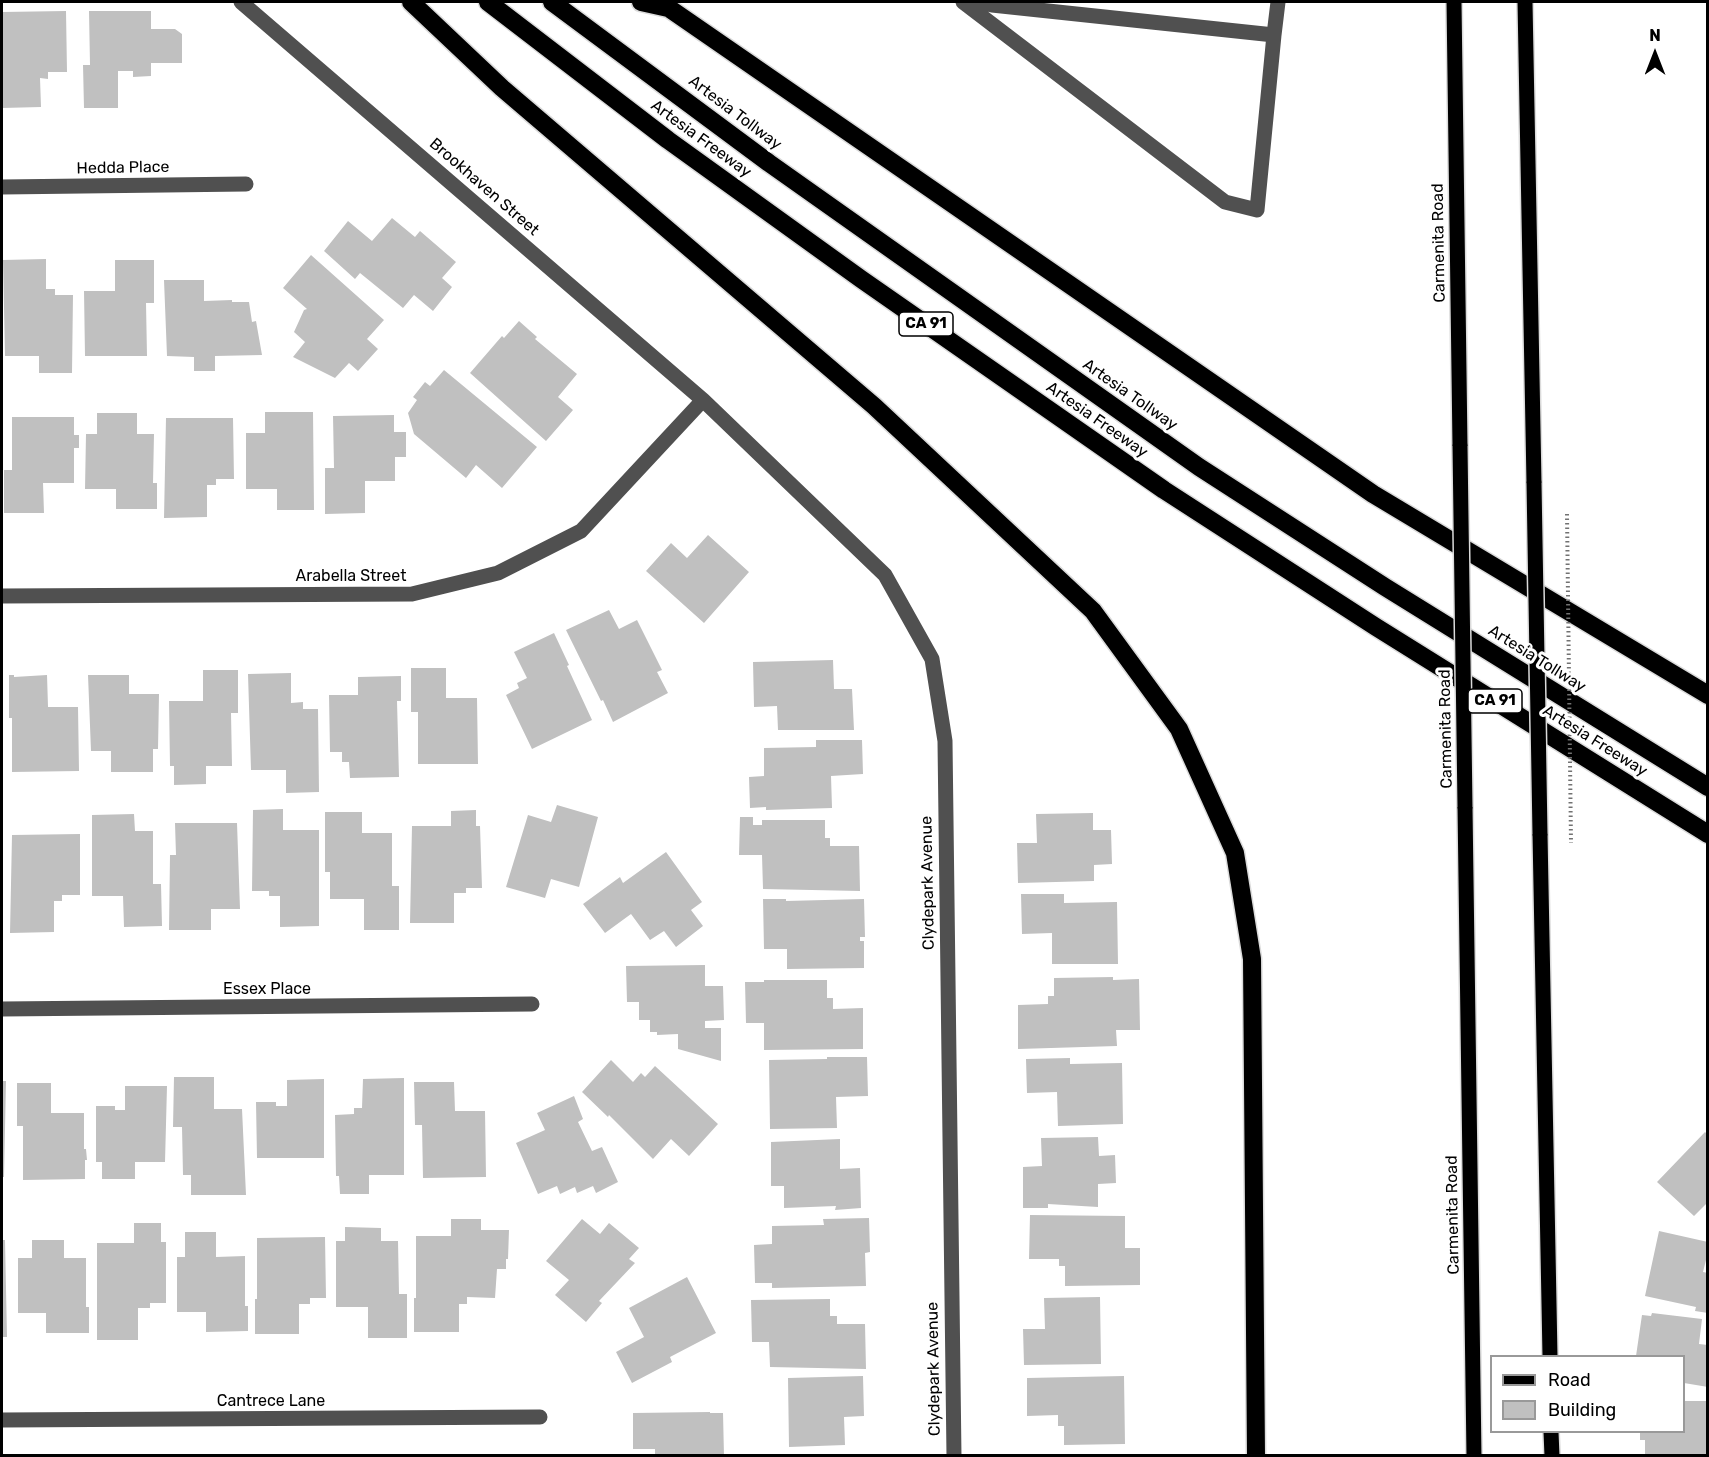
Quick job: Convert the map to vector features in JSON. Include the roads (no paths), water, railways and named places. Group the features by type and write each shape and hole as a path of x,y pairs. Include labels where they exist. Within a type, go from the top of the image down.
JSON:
{"highway":[{"path":"411,2 502,88 873,406 1093,611 1179,729 1235,853 1252,959 1256,1455"},
{"name":"Artesia Freeway","path":"488,2 726,182 1164,490 1376,627 1707,834"},
{"name":"Artesia Tollway","path":"552,2 769,163 1199,467 1395,594 1707,787"},
{"path":"641,2 664,5 1373,494 1707,694"}],"main road":[{"name":"Carmenita Road","path":"1454,2 1474,1455"},
{"path":"1525,2 1550,1355"},
{"path":"1551,1433 1552,1455"}],"street":[{"name":"Brookhaven Street","path":"241,2 704,400"},
{"path":"963,2 1225,202 1257,210 1278,2"},
{"path":"979,2 1274,35"},
{"name":"Hedda Place","path":"2,187 246,184"},
{"name":"Arabella Street","path":"2,596 412,594 498,573 581,531 704,400"},
{"name":"Clydepark Avenue","path":"704,400 885,575 932,659 945,741 954,1455"},
{"name":"Essex Place","path":"2,1009 532,1005"},
{"name":"Cantrece Lane","path":"2,1420 540,1418"}]}
